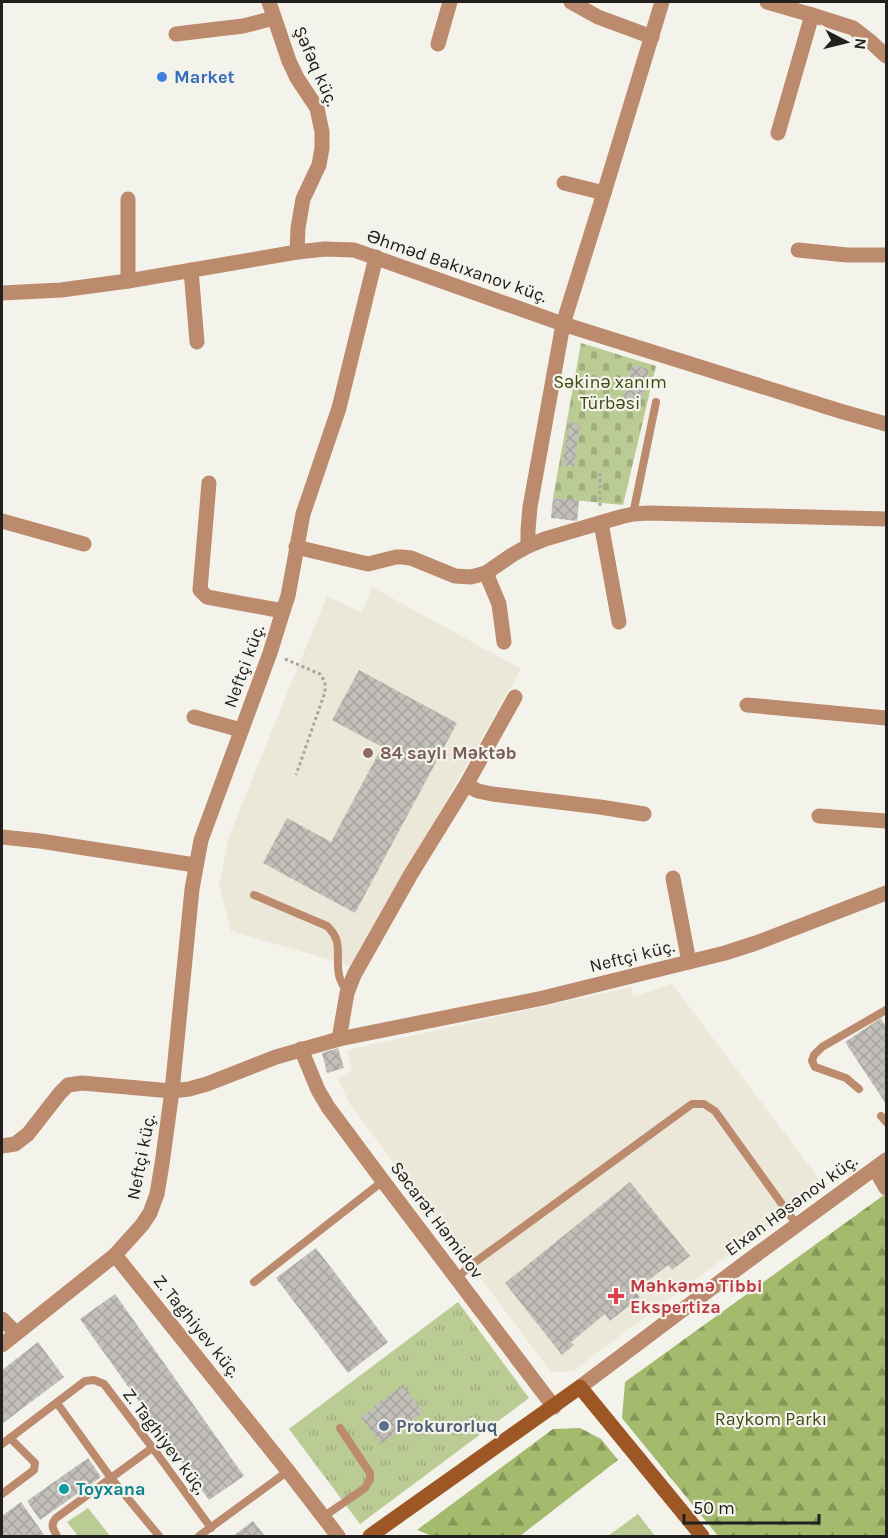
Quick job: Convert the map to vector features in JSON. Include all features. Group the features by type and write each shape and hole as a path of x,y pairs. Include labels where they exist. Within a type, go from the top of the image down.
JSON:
{"street":[{"name":"Şəfəq küç.","path":"269,2 289,61 297,78 317,108 322,132 319,165 303,199 297,252"},
{"path":"438,44 450,2"},
{"path":"571,2 598,17 652,37"},
{"path":"528,546 530,507 562,324 662,2"},
{"path":"767,2 853,28 886,56"},
{"path":"778,133 812,15"},
{"path":"176,34 243,26 274,18"},
{"path":"564,183 604,193"},
{"path":"128,199 128,281"},
{"name":"Əhməd Bakıxanov küç.","path":"2,292 62,291 297,252 325,249 354,250 562,324 886,424"},
{"path":"798,250 847,255 886,255"},
{"name":"Neftçi küç.","path":"115,1255 142,1225 150,1213 157,1194 172,1091 195,865 201,840 270,653 288,596 303,514 339,408 376,257"},
{"path":"191,270 197,342"},
{"path":"209,483 200,590 207,597 283,611"},
{"path":"296,547 368,564 402,556 455,576 471,577 486,573 528,546 545,539 633,514 886,519"},
{"path":"2,521 84,544"},
{"path":"601,523 619,622"},
{"path":"486,573 499,604 504,642"},
{"path":"339,1039 347,993 354,975 515,697"},
{"path":"747,705 886,718"},
{"path":"194,717 241,730"},
{"path":"466,785 492,794 644,814"},
{"path":"819,816 886,821"},
{"path":"2,837 195,865"},
{"path":"673,878 689,962"},
{"name":"Neftçi küç.","path":"172,1091 207,1084 276,1057 339,1039 543,998 689,962 756,943 886,893"},
{"name":"Səcarət Həmidov","path":"301,1049 318,1090 383,1181 554,1407"},
{"path":"2,1146 15,1144 28,1134 68,1086 82,1083 172,1091"},
{"path":"881,1164 886,1188"},
{"name":"Elxan Həsənov küç.","path":"370,1536 554,1407 881,1164"},
{"path":"2,1345 115,1255"},
{"name":"Z. Taghiyev küç.","path":"115,1255 338,1536"},
{"path":"2,1319 16,1333"},
{"path":"580,1387 702,1536"}],"lane":[{"path":"633,514 656,402"},
{"path":"254,895 327,926 334,932 339,944 339,977 347,993"},
{"path":"859,1089 846,1078 815,1066 812,1062 814,1055 822,1047 886,1010"},
{"path":"457,1278 471,1265 692,1104 704,1104 715,1111 797,1225"},
{"path":"254,1282 383,1181"},
{"name":"Z. Taghiyev küç,","path":"2,1444 86,1381 94,1380 104,1384 211,1528"},
{"path":"57,1403 111,1478 159,1536"},
{"path":"323,1517 365,1488 370,1479 370,1473 340,1428"},
{"path":"2,1494 34,1470 35,1466 35,1463 10,1438"},
{"path":"57,1536 52,1528 52,1522 56,1518 152,1448"},
{"path":"199,1536 288,1471"}],"path":[{"path":"600,473 601,523"},
{"path":"270,653 320,674 325,682 325,692 296,775"}],"shaded area":[{"name":"84 saylı Məktəb","path":"372,587 521,669 352,966 231,931 219,886 229,836 327,596 362,613"},
{"path":"672,984 823,1184 573,1371 551,1372 349,1103 338,1078 352,1070 347,1050 631,987 633,997"}],"green space":[{"name":"Səkinə xanım Türbəsi","path":"581,343 656,366 623,505 553,498"},
{"name":"Raykom Parkı","path":"884,1195 886,1199 886,1536 718,1536 622,1418 625,1382"},
{"path":"458,1302 529,1398 360,1524 289,1429"},
{"path":"580,1428 601,1439 618,1460 520,1536 432,1536 417,1530 553,1429"},
{"path":"88,1508 110,1536 78,1536 67,1522"},
{"path":"638,1514 655,1536 608,1536"}],"building":[{"path":"632,365 649,369 639,410 622,406"},
{"path":"569,422 580,424 574,467 562,465"},
{"path":"553,498 579,500 577,521 551,518"},
{"path":"359,670 457,723 355,913 263,863 287,818 331,842 382,747 332,720"},
{"path":"881,1018 886,1027 886,1104 845,1042"},
{"path":"338,1048 344,1068 327,1073 322,1053"},
{"path":"630,1182 690,1256 672,1270 668,1265 635,1291 640,1297 610,1321 605,1314 571,1342 574,1345 562,1355 505,1283"},
{"path":"316,1248 388,1342 348,1373 276,1278"},
{"path":"115,1294 244,1476 209,1500 80,1319"},
{"path":"38,1342 64,1377 2,1424 2,1370"},
{"path":"403,1385 423,1412 381,1444 361,1417"},
{"name":"Toyxana","path":"88,1458 101,1477 40,1520 27,1501"},
{"path":"21,1502 45,1536 2,1536 2,1516"},
{"path":"253,1521 265,1536 233,1536"}],"place":[{"name":"Market","path":"162,77"},
{"name":"84 saylı Məktəb","path":"368,753"},
{"name":"Məhkəmə Tibbi Ekspertiza","path":"616,1296"},
{"name":"Prokurorluq","path":"384,1426"},
{"name":"Toyxana","path":"64,1489"}]}
